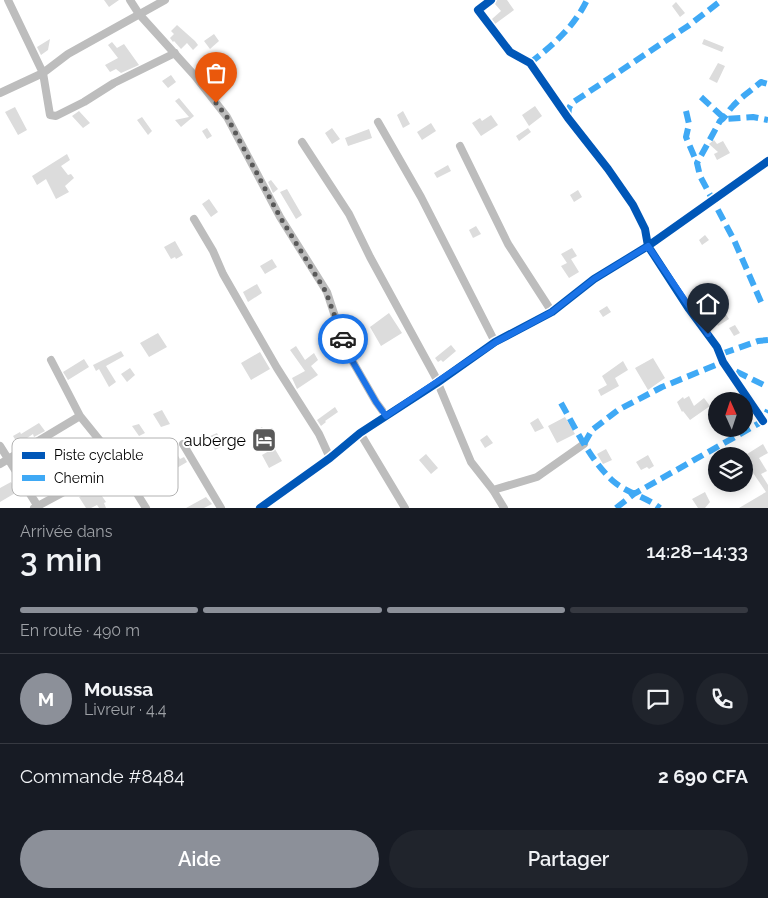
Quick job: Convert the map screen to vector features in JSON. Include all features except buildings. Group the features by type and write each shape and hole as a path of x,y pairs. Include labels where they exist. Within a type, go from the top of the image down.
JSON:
{"street":[{"path":"8,0 43,73 50,115 56,116 84,102 114,83 175,53"},
{"path":"130,0 139,14 175,53 227,117 280,217 326,292 346,350 386,416"},
{"path":"0,93 43,73 68,54 165,0"},
{"path":"491,0 478,10 510,52 530,63 568,118 608,169 633,206 645,229 648,246 689,309 717,347 723,362 763,421"},
{"path":"378,122 421,197 496,342"},
{"path":"302,142 349,214 374,265 434,376 471,462 493,490 504,508"},
{"path":"460,146 508,244 552,312"},
{"path":"260,508 330,458 360,433 496,342 552,312 594,279 648,246 768,161"},
{"path":"194,219 277,368 319,434 330,458"},
{"path":"51,360 80,416 97,438"},
{"path":"44,438 80,416"},
{"path":"360,433 405,508"},
{"path":"183,444 220,508"},
{"path":"493,490 537,477 584,444"},
{"path":"0,446 12,467"},
{"path":"0,464 12,458"},
{"path":"29,496 35,507 56,496"},
{"path":"138,496 146,508"}],"marked path":[{"path":"530,63 570,27 587,0"},
{"path":"568,117 569,108 572,103 688,26 722,0"},
{"path":"761,302 734,240 700,176 697,163 720,121 731,108 761,82 768,84"},
{"path":"701,97 725,119 753,117 768,120"},
{"path":"686,111 689,124 686,137 697,163"},
{"path":"768,340 758,341 724,353 723,362 725,366 768,387"},
{"path":"584,444 592,430 618,410 662,387 723,362"},
{"path":"561,403 584,444 605,473 618,485 660,508"},
{"path":"616,508 634,494 763,421 768,410"}],"cycle path":[{"path":"491,0 478,10 510,52 530,63 568,118 608,169 633,205 645,229 648,246 689,309 717,347 723,362 763,421"},
{"path":"260,508 330,458 360,433 437,383 495,342 552,312 594,279 648,246 768,161"}],"way so far":[{"path":"216,103 227,117 280,217 326,292 343,339"}],"place":[{"name":"auberge","path":"264,440"}],"route":[{"path":"343,339 346,350 386,416 496,342 552,312 594,279 648,246 689,309 708,334"}]}
